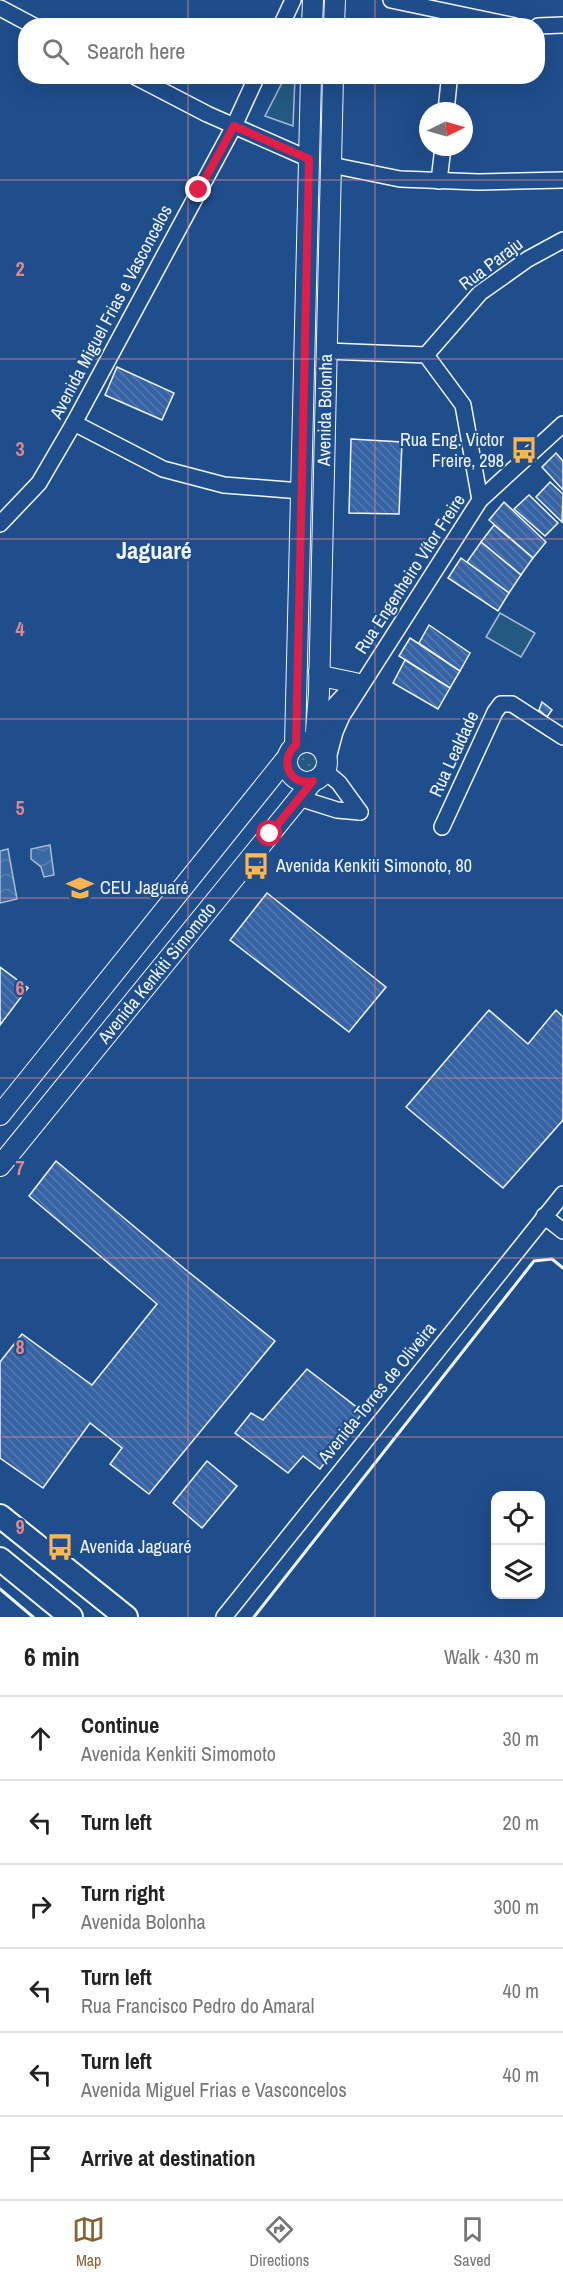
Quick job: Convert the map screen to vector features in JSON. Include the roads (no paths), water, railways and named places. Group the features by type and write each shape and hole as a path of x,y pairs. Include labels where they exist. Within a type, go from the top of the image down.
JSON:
{"highway":[{"path":"0,1516 126,1617"},
{"path":"0,1559 72,1617"}],"main road":[{"path":"312,18 313,0"},
{"path":"334,0 334,18"},
{"name":"Avenida Bolonha","path":"291,752 301,491 311,84"},
{"name":"Avenida Bolonha","path":"320,761 319,672 333,84"},
{"path":"319,672 326,677 363,677"},
{"path":"308,741 320,761 303,782 292,777 289,771 291,752 308,741"},
{"name":"Avenida Kenkiti Simomoto","path":"0,1115 291,752"},
{"name":"Avenida Kenkiti Simomoto","path":"0,1166 299,798 320,761"},
{"path":"85,1010 109,1032"}],"street":[{"path":"285,18 293,0"},
{"path":"391,0 477,18"},
{"path":"0,8 19,18"},
{"path":"545,26 563,25"},
{"path":"150,84 234,126 309,159"},
{"name":"Avenida Miguel Frias e Vasconcelos","path":"0,524 39,483 74,423 234,126 253,84"},
{"path":"447,102 449,84"},
{"path":"439,181 442,156"},
{"path":"331,165 400,179 563,180"},
{"name":"Rua Paraju","path":"426,355 480,293 528,260 563,240"},
{"path":"327,351 426,355 463,405 480,500"},
{"path":"74,423 163,469 224,485 301,491"},
{"name":"Rua Engenheiro Vítor Freire","path":"320,761 363,677 480,500 563,424"},
{"name":"Rua Lealdade","path":"442,827 495,712 501,704 512,704 563,737"},
{"path":"299,798 337,810 360,812 320,761"},
{"name":"Avenida Torres de Oliveira","path":"224,1617 563,1194"},
{"path":"544,1216 563,1231"}],"water":[{"path":"50,845 54,875 44,877 41,867 31,859 31,849"},
{"path":"8,849 17,899 0,903 0,851"}],"place":[{"name":"Rua Eng. Victor Freire, 298","path":"524,450"},
{"name":"Avenida Kenkiti Simonoto, 80","path":"256,866"},
{"name":"CEU Jaguaré","path":"80,888"},
{"name":"Avenida Jaguaré","path":"60,1547"}],"district":[{"name":"Jaguaré","path":"154,551"}]}
